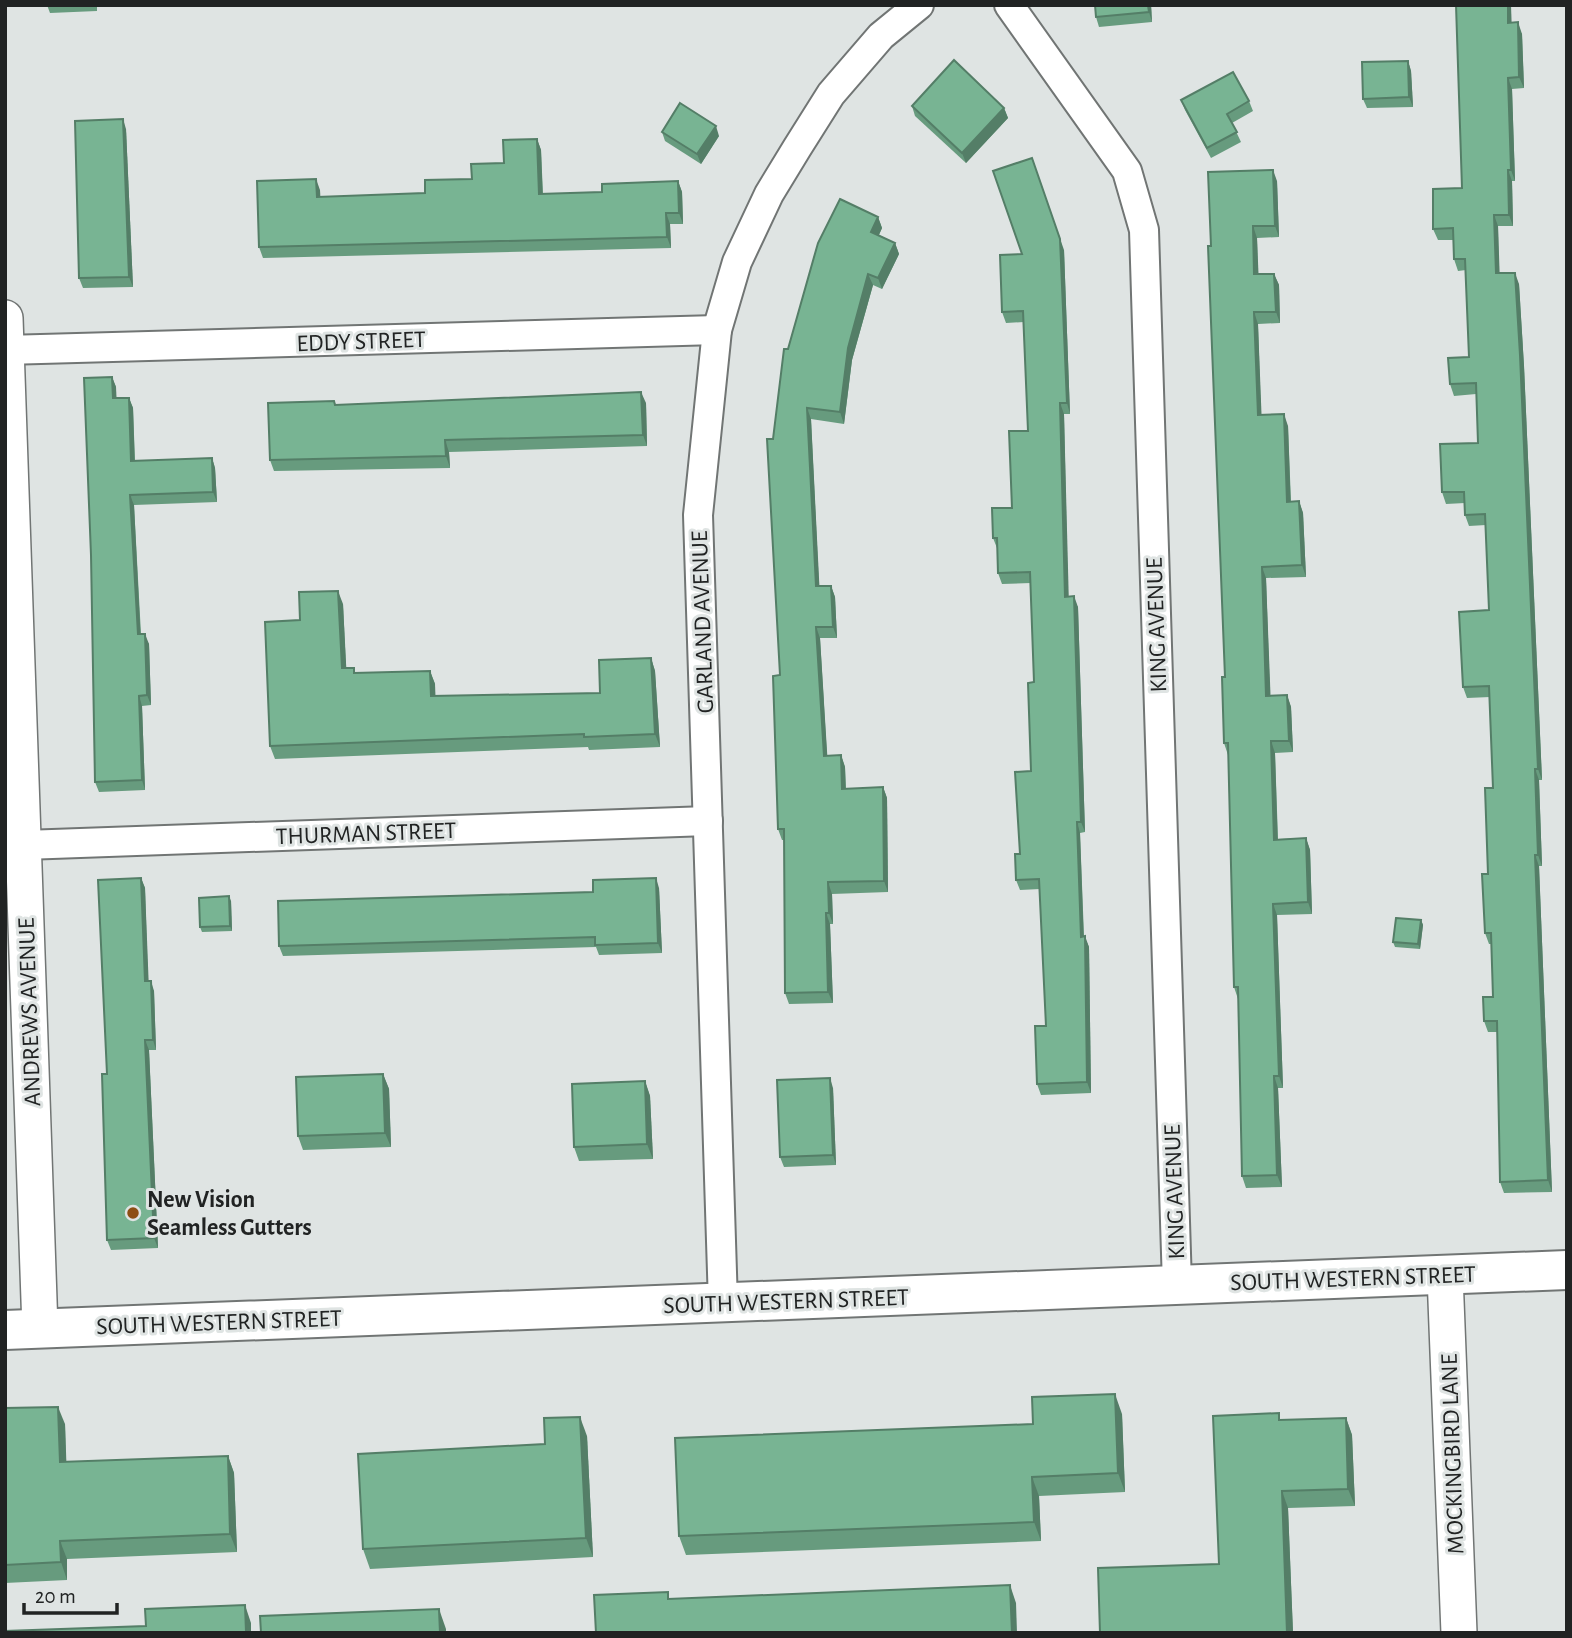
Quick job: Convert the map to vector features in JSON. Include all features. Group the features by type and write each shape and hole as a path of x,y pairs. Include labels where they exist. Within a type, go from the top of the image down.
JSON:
{"main road":[{"name":"SOUTH WESTERN STREET","path":"23,1329 1567,1270"}],"street":[{"name":"GARLAND AVENUE","path":"723,1304 698,515 717,330 737,262 769,194 790,159 831,94 881,36 919,5"},
{"name":"KING AVENUE","path":"1009,5 1127,171 1144,230 1177,1285"},
{"name":"EDDY STREET","path":"6,339 717,330"},
{"name":"ANDREWS AVENUE","path":"6,339 24,845 23,1329"},
{"name":"THURMAN STREET","path":"24,845 708,821"},
{"name":"MOCKINGBIRD LANE","path":"1445,1275 1459,1633"}],"building":[{"path":"1095,5 1148,5 1149,12 1096,17"},
{"path":"1456,5 1508,5 1508,23 1518,22 1519,77 1508,78 1511,170 1508,170 1509,215 1494,215 1496,273 1515,273 1520,355 1538,769 1535,769 1538,855 1535,855 1548,1180 1500,1182 1497,1021 1484,1021 1483,997 1493,997 1491,933 1485,933 1482,874 1488,874 1485,788 1493,788 1489,686 1463,687 1459,612 1489,610 1485,514 1465,515 1464,492 1442,492 1440,444 1478,443 1476,383 1450,384 1448,358 1469,357 1465,259 1454,259 1453,228 1433,229 1433,189 1462,188"},
{"path":"954,60 1004,108 962,153 912,106"},
{"path":"1408,61 1409,97 1363,99 1362,62"},
{"path":"1233,72 1249,101 1227,114 1237,132 1207,148 1181,100"},
{"path":"680,103 716,126 697,154 662,132"},
{"path":"123,119 129,277 79,278 75,121"},
{"path":"537,139 539,194 602,192 602,184 678,181 679,213 666,213 667,237 259,247 257,181 316,179 317,197 425,193 425,180 472,179 471,164 504,163 503,140"},
{"path":"1032,158 1060,239 1067,403 1060,403 1065,597 1074,596 1081,822 1077,822 1081,937 1085,936 1087,1082 1037,1084 1035,1026 1046,1026 1039,879 1016,880 1015,854 1020,854 1015,772 1031,771 1028,683 1034,682 1030,572 998,573 997,538 993,538 992,508 1012,508 1009,431 1028,431 1023,311 1002,312 1000,255 1022,254 993,171"},
{"path":"1273,170 1275,226 1253,226 1254,274 1274,274 1276,312 1254,312 1258,415 1284,414 1287,502 1299,501 1302,565 1262,567 1266,696 1287,695 1289,741 1271,741 1274,840 1306,838 1308,902 1273,904 1279,1076 1274,1076 1277,1175 1242,1176 1238,987 1234,987 1228,743 1224,743 1222,677 1225,677 1208,246 1211,246 1208,172"},
{"path":"840,199 878,217 871,232 895,243 878,278 868,274 848,348 840,412 807,408 816,586 831,586 833,627 816,627 824,756 841,755 842,789 883,787 884,881 828,882 828,992 785,993 784,829 778,829 773,676 780,675 767,439 773,439 784,349 788,349 818,243"},
{"path":"112,377 113,398 129,398 131,461 212,458 213,492 130,495 138,634 145,634 147,695 139,696 142,780 95,782 91,555 84,378"},
{"path":"641,392 643,435 445,440 446,456 270,460 268,403 334,401 335,405"},
{"path":"338,591 342,668 354,668 354,673 430,671 431,696 600,693 599,660 651,658 655,734 584,737 584,734 270,746 265,622 300,620 299,592"},
{"path":"141,878 145,981 151,981 153,1040 145,1040 154,1238 107,1240 102,1074 107,1074 98,880"},
{"path":"656,878 658,943 595,945 595,937 279,946 278,901 593,892 593,880"},
{"path":"229,896 230,926 200,927 199,898"},
{"path":"1396,918 1421,920 1418,944 1393,942"},
{"path":"383,1074 385,1133 298,1136 296,1077"},
{"path":"830,1078 833,1155 780,1157 777,1080"},
{"path":"645,1081 647,1144 574,1147 572,1084"},
{"path":"1115,1394 1118,1473 1032,1477 1034,1522 679,1536 675,1438 1033,1424 1032,1397"},
{"path":"58,1407 60,1462 228,1456 230,1534 60,1541 61,1562 5,1565 5,1408"},
{"path":"1279,1413 1279,1420 1346,1418 1348,1489 1282,1491 1287,1633 1100,1633 1098,1568 1219,1564 1213,1416"},
{"path":"580,1417 586,1538 363,1549 358,1454 545,1444 544,1418"},
{"path":"1010,1585 1012,1633 596,1633 594,1595 668,1592 668,1599"},
{"path":"245,1605 246,1632 5,1633 146,1626 145,1609"},
{"path":"439,1609 440,1633 261,1633 260,1616"}],"place":[{"name":"New Vision Seamless Gutters","path":"133,1213"}]}
